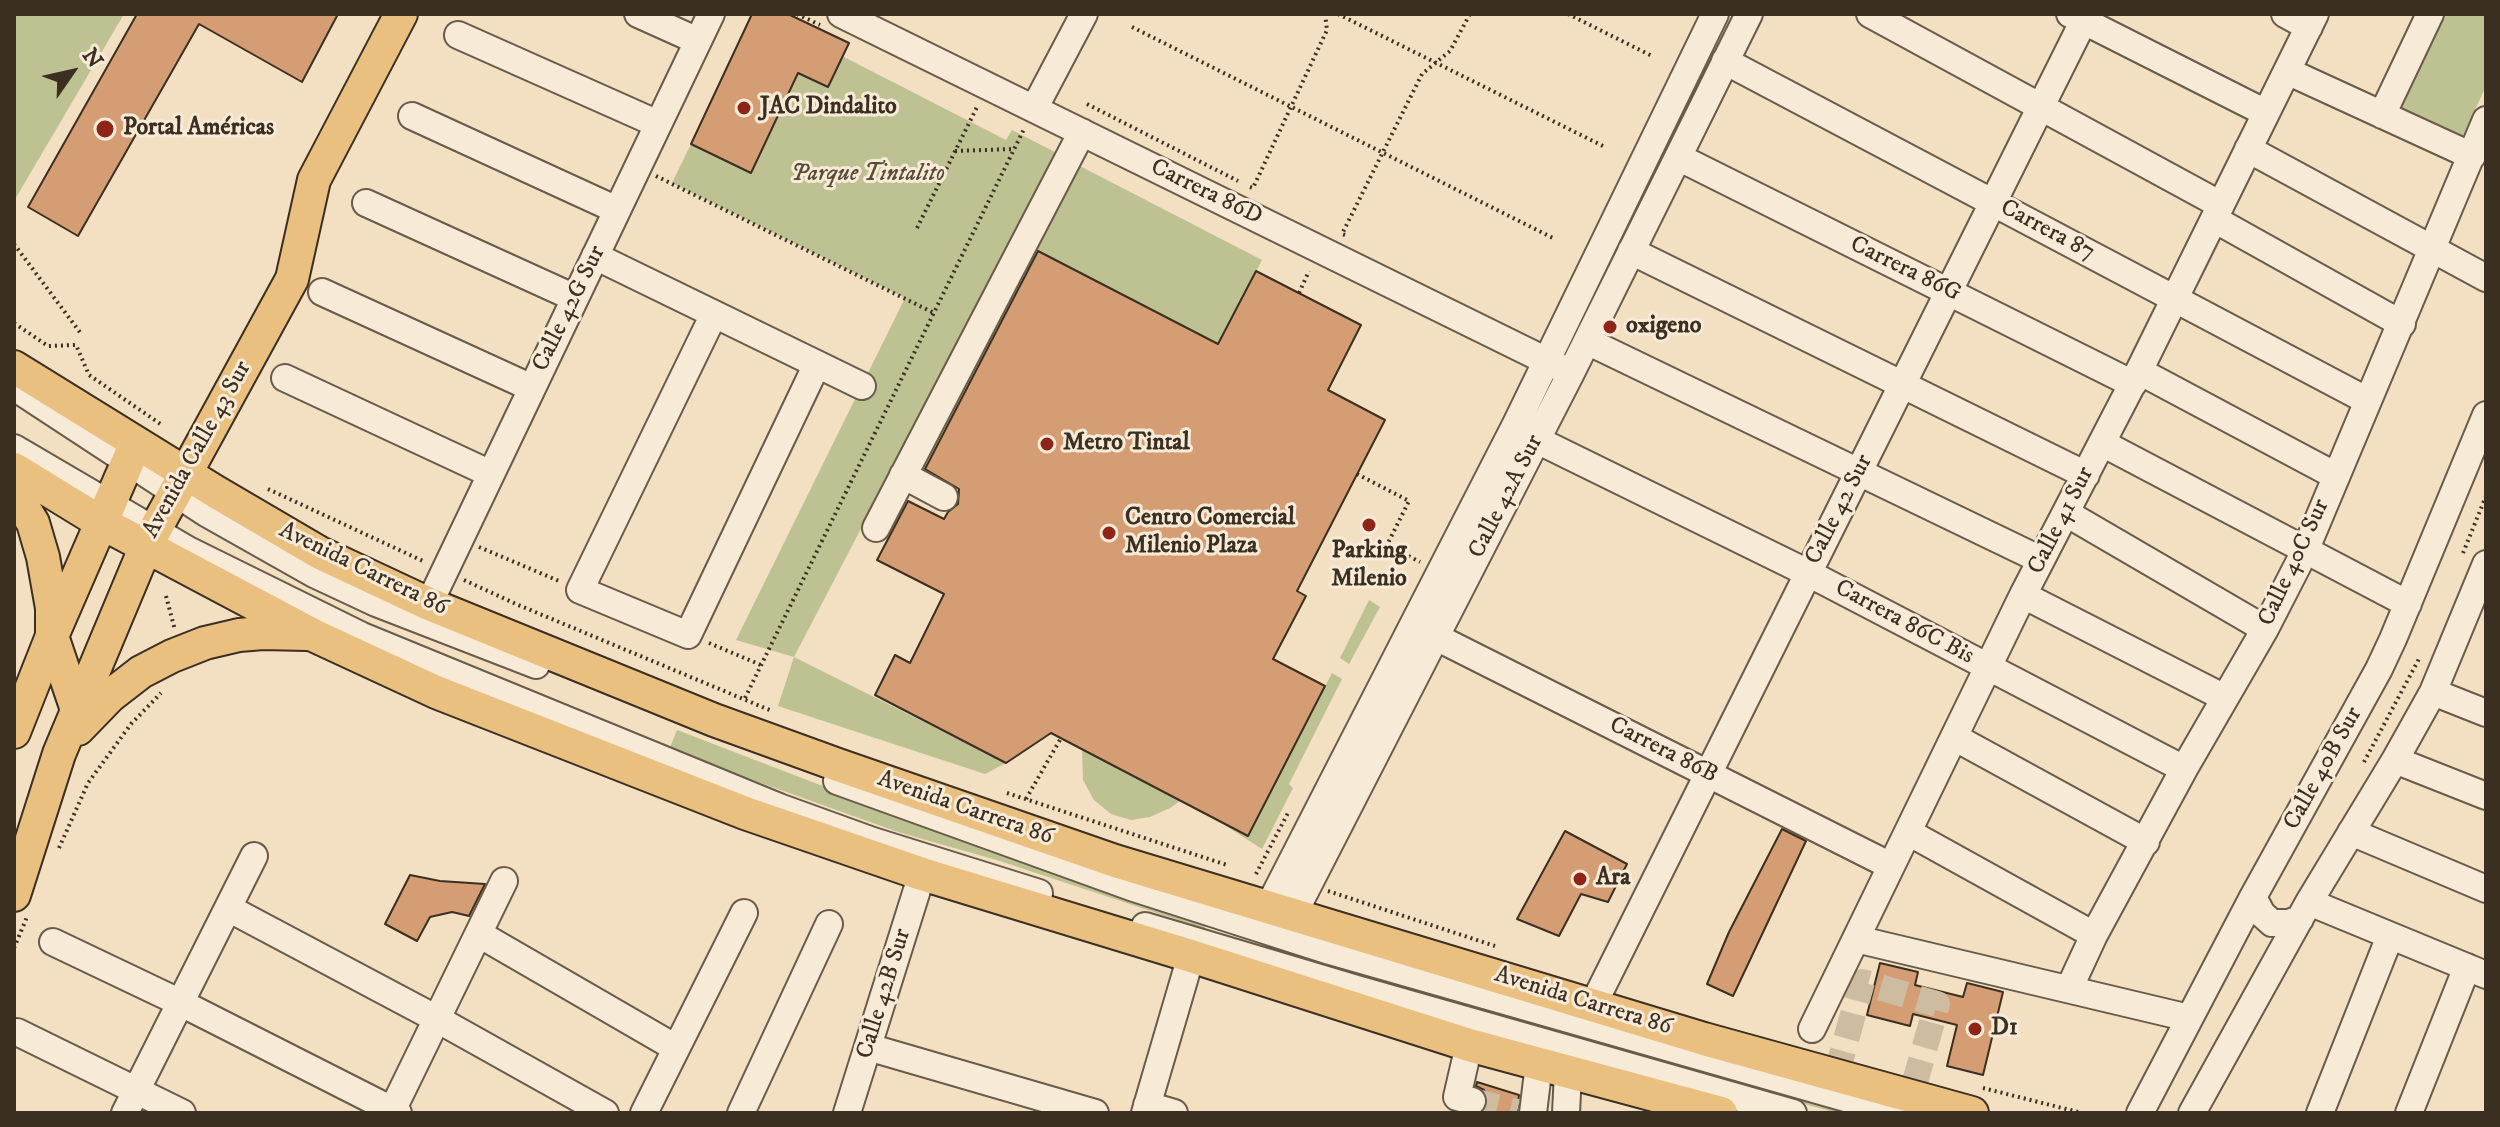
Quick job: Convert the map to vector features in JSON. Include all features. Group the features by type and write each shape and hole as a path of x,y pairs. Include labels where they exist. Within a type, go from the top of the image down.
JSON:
{"main road":[{"name":"Avenida Calle 43 Sur","path":"20,891 59,754 150,538 292,279 314,180 401,14"},
{"path":"370,70 409,14"},
{"name":"Avenida Carrera 86","path":"14,367 131,453 180,483 429,604 714,720 1283,918 1704,1039 1975,1100"},
{"path":"14,732 131,453"},
{"path":"14,469 150,538 313,635 436,692 745,813 922,874 1191,956 1273,972 1469,1045 1677,1107 1721,1113"},
{"path":"14,492 33,523 43,557 52,608 52,636 77,710"},
{"path":"59,754 82,723 110,696 141,672 172,656 205,643 239,635 313,635"}],"street":[{"path":"638,14 698,41"},
{"name":"Calle 42G Sur","path":"429,604 711,14"},
{"name":"Carrera 86D","path":"841,14 1571,373"},
{"path":"1034,109 1084,14"},
{"name":"Calle 42A Sur","path":"1273,972 1283,918 1546,361 1715,14"},
{"name":"Calle 42A Sur","path":"1283,918 1436,637 1749,14"},
{"path":"1870,14 2041,107 2402,324"},
{"path":"2285,14 2312,20"},
{"path":"2382,115 2430,14"},
{"path":"2080,16 2266,113"},
{"name":"Calle 42 Sur","path":"1593,1005 2041,107 2080,16"},
{"name":"Calle 41 Sur","path":"1812,1029 2023,595 2136,378 2312,20"},
{"path":"458,35 658,124"},
{"name":"Carrera 87","path":"1725,61 2368,401"},
{"path":"2287,71 2472,156"},
{"path":"412,116 617,210"},
{"name":"Calle 40C Sur","path":"2069,989 2094,935 2184,769 2265,629 2305,551 2486,120"},
{"path":"876,528 1082,132"},
{"path":"2248,149 2486,278"},
{"name":"Carrera 86G","path":"1678,157 1949,292 2136,378 2336,476"},
{"path":"366,203 575,298"},
{"path":"1631,251 2086,475"},
{"path":"595,256 862,386"},
{"path":"322,292 532,388"},
{"path":"714,314 580,590 688,635 817,364"},
{"path":"1587,341 2041,560"},
{"path":"285,378 491,474"},
{"path":"14,387 131,453"},
{"name":"Calle 40B Sur","path":"2140,1113 2253,897 2379,669 2486,415"},
{"name":"Carrera 86C Bis","path":"1537,440 1808,573 2184,769"},
{"path":"2102,443 2408,604"},
{"path":"14,448 105,514"},
{"path":"903,475 944,497"},
{"path":"180,483 259,545 314,574 376,603 724,740 1131,887 1283,918 1350,957 1898,1113"},
{"path":"2066,513 2265,629"},
{"path":"150,538 362,636 765,802 873,841 1273,972 1360,990 1793,1113"},
{"path":"2192,1113 2304,910 2395,760 2477,614 2474,559"},
{"path":"2023,595 2225,698"},
{"name":"Carrera 86B","path":"1436,637 1891,866"},
{"path":"2433,692 2486,713"},
{"path":"1954,737 2146,842"},
{"path":"2395,760 2486,796"},
{"path":"1908,832 2094,935"},
{"path":"2351,832 2486,889"},
{"path":"131,1101 254,856"},
{"name":"Calle 42B Sur","path":"847,1113 922,874"},
{"path":"53,942 181,1003 394,1112 504,881"},
{"path":"2253,897 2262,914 2272,923 2288,923 2304,910"},
{"path":"228,908 605,1113"},
{"path":"2304,910 2390,936 2476,971 2409,1113"},
{"path":"644,1113 744,913"},
{"path":"741,1113 829,924"},
{"path":"479,934 676,1048"},
{"path":"2320,1113 2390,936"},
{"path":"1856,939 2189,1018"},
{"path":"1174,1113 1146,1109 1191,956"},
{"path":"17,1032 131,1101 182,1113"},
{"path":"1469,1045 1457,1097 1472,1101"},
{"path":"868,1047 1095,1113"},
{"path":"1525,1113 1554,1068"},
{"path":"1554,1068 1566,1113"}],"path":[{"path":"1087,104 1253,188 1327,30 1325,14"},
{"path":"1338,14 1605,147"},
{"path":"1342,234 1422,74 1450,51 1470,14"},
{"path":"1568,14 1652,56"},
{"path":"1132,27 1555,239"},
{"path":"917,228 978,105"},
{"path":"745,698 1034,109"},
{"path":"955,151 1014,149"},
{"path":"638,167 934,313"},
{"path":"14,244 82,335"},
{"path":"1299,293 1309,271"},
{"path":"14,323 48,346 76,345 89,375 126,400"},
{"path":"1357,474 1409,501 1387,545 1420,562"},
{"path":"267,489 516,604 779,714"},
{"path":"2474,559 2486,496"},
{"path":"460,539 580,590"},
{"path":"688,635 761,665"},
{"path":"2359,770 2421,655"},
{"path":"55,856 88,783 131,724 168,687"},
{"path":"1026,799 1061,738"},
{"path":"999,791 1227,865"},
{"path":"14,948 20,891"},
{"path":"1329,891 1495,946"},
{"path":"1975,1100 2082,1113"}],"green space":[{"path":"14,14 124,14 14,201"},
{"path":"2442,14 2486,14 2486,86 2461,140 2397,109"},
{"name":"Parque Tintalito","path":"842,56 1006,140 1012,130 1057,153 794,657 736,640 905,298 672,183 691,144 751,172 798,73 828,87"},
{"path":"1076,164 1262,260 1218,344 1032,248"},
{"path":"1369,600 1380,607 1349,664 1340,658"},
{"path":"794,657 1006,763 985,774 778,706"},
{"path":"1332,673 1342,679 1289,784 1293,788 1262,849 1209,815 1248,836"},
{"path":"677,730 1002,855 1206,924 1205,929 1000,861 898,832 669,750"},
{"path":"1082,749 1180,801 1150,817 1131,820 1111,814 1094,800 1083,780"},
{"path":"1328,962 1866,1113 1837,1113 1325,970"}],"building":[{"name":"Portal Américas","path":"137,14 338,14 302,82 199,24 78,236 28,207"},
{"name":"JAC Dindalito","path":"752,14 788,14 849,43 828,87 798,73 751,173 691,144"},
{"name":"Centro Comercial Milenio Plaza","path":"1038,251 1218,344 1256,271 1361,325 1328,390 1385,420 1297,591 1306,596 1273,659 1325,686 1248,836 1051,733 1006,763 875,695 895,655 910,663 944,594 877,560 908,501 944,519 958,504 959,489 925,469"},
{"path":"1782,829 1806,841 1733,996 1707,984 1729,932"},
{"name":"Ara","path":"1565,831 1627,864 1608,902 1581,894 1559,936 1517,919"},
{"path":"410,875 485,884 469,916 452,912 430,917 417,941 385,924"},
{"path":"1880,963 1918,972 1915,985 1963,997 1967,983 2003,992 1983,1075 1947,1066 1957,1025 1913,1014 1910,1026 1867,1015"},
{"path":"1477,1082 1519,1095 1517,1113 1482,1113 1488,1098 1484,1090 1476,1086"}],"tunnel":[{"path":"1836,1076 1862,982 1937,1004 1911,1096"},
{"path":"1472,1101 1517,1112"}],"place":[{"name":"JAC Dindalito","path":"744,108"},
{"name":"Portal Américas","path":"105,129"},
{"name":"oxigeno","path":"1610,327"},
{"name":"Metro Tintal","path":"1047,444"},
{"name":"Parking Milenio","path":"1369,525"},
{"name":"Centro Comercial Milenio Plaza","path":"1109,533"},
{"name":"Ara","path":"1580,879"},
{"name":"D1","path":"1975,1029"}]}
